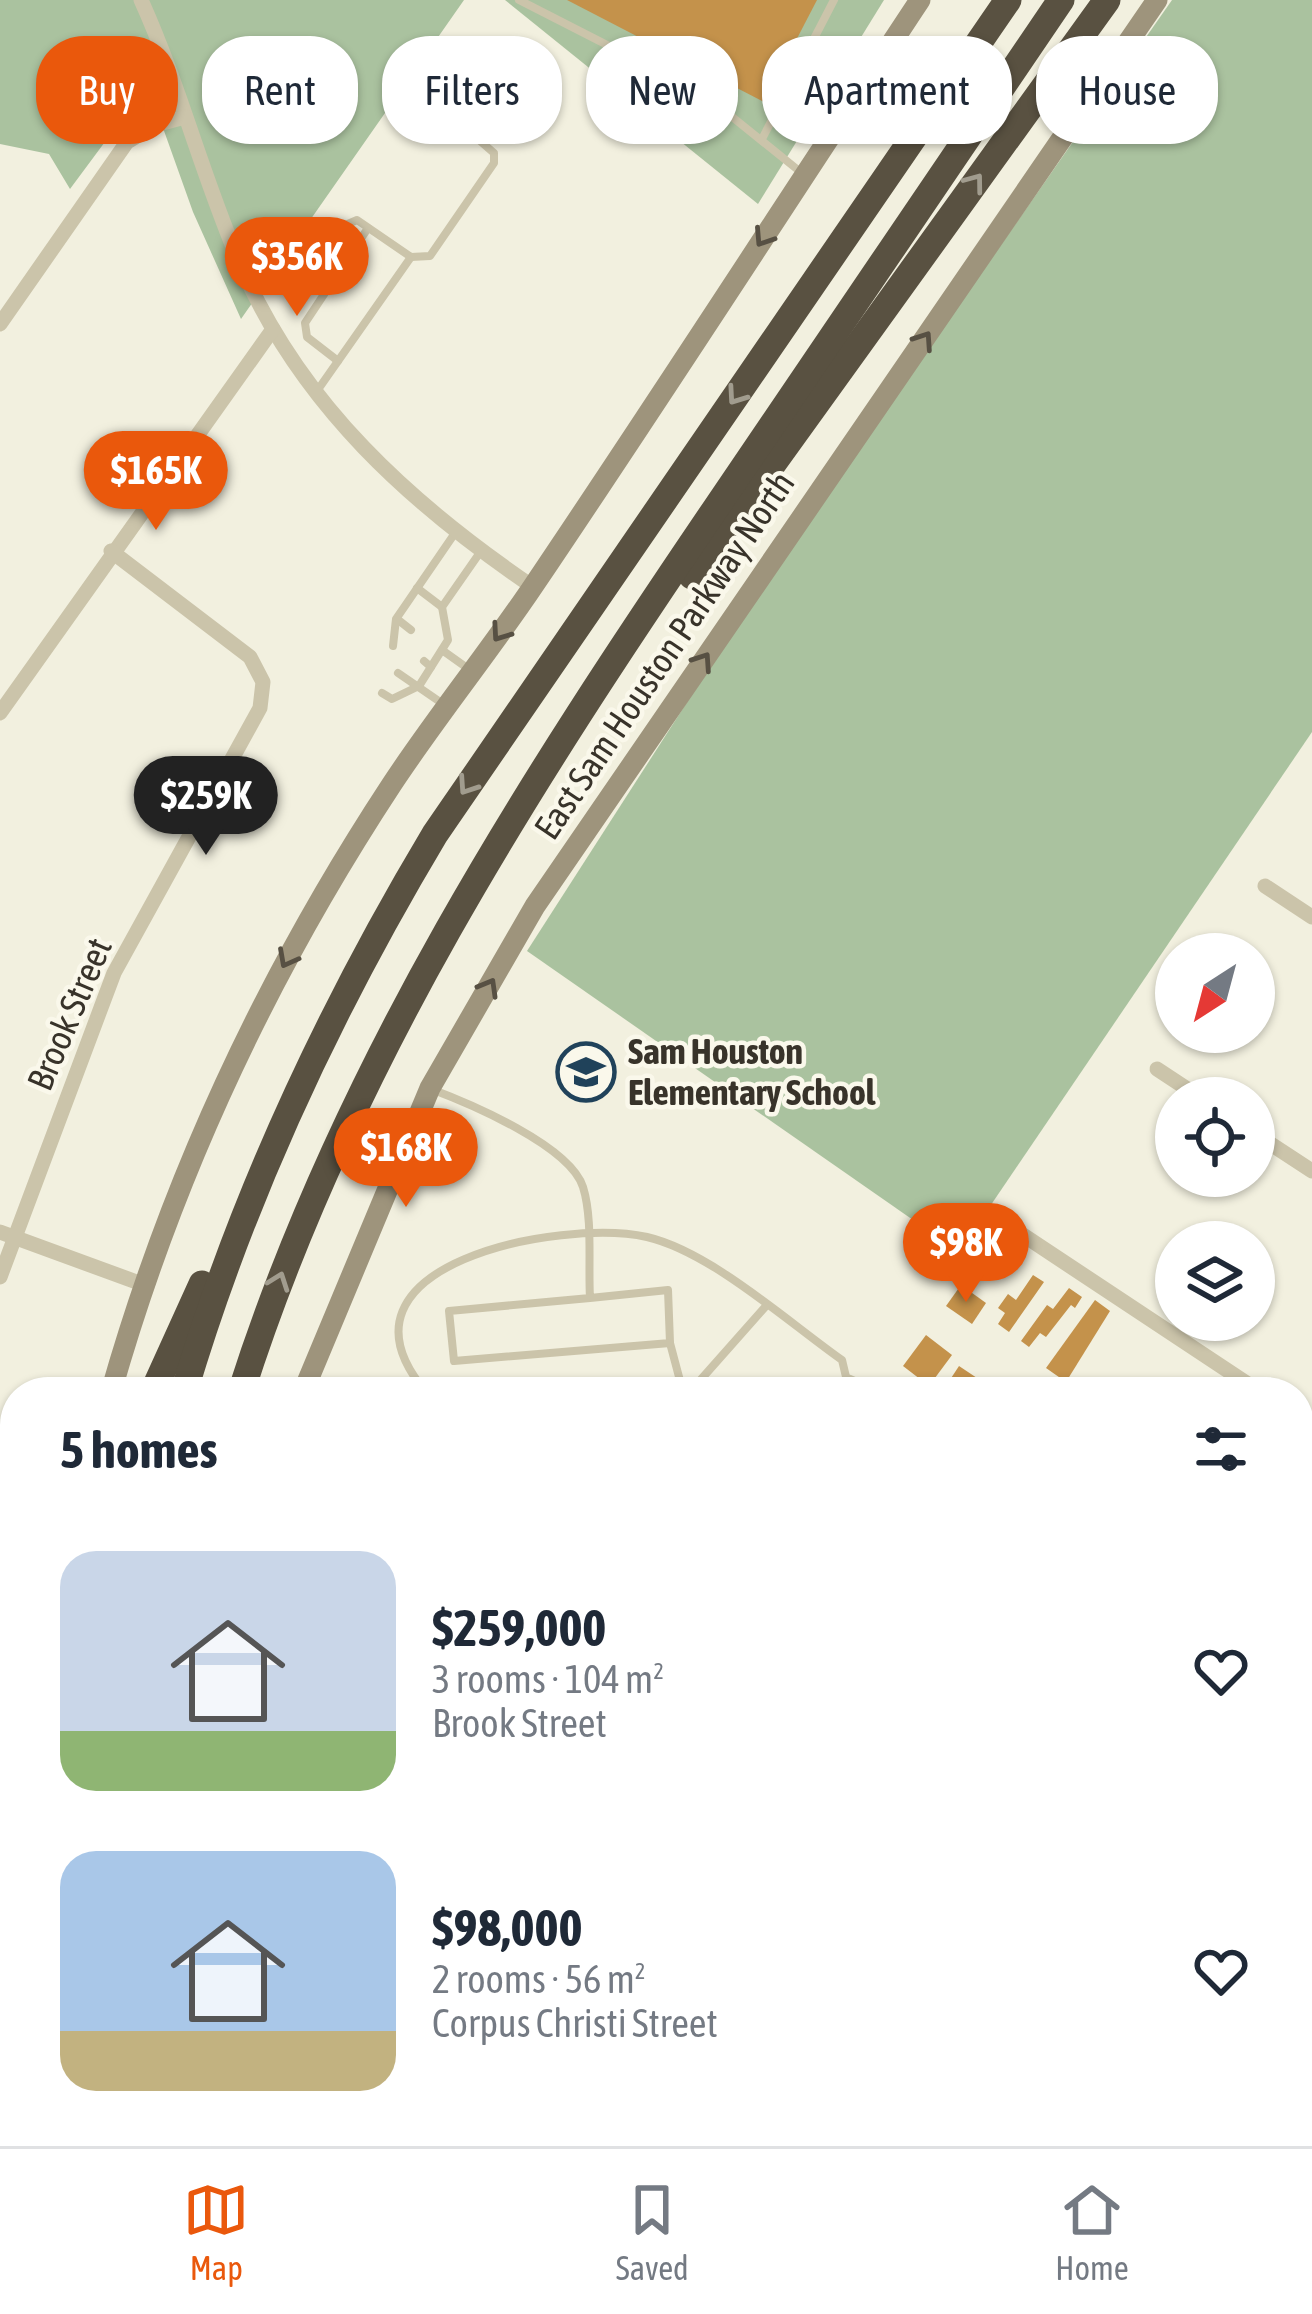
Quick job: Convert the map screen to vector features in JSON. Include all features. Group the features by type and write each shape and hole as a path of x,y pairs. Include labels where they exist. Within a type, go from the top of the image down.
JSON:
{"highway":[{"path":"898,162 990,0"},
{"path":"161,1377 344,991 435,834 1007,0"},
{"name":"East Sam Houston Parkway North","path":"247,1377 332,1150 390,1028 468,892 626,641 1061,0"},
{"path":"468,892 831,377 1107,0"},
{"path":"189,1377 229,1253 288,1108"}],"main road":[{"path":"115,1377 142,1285 227,1070 304,929 392,784 533,586 920,0"},
{"name":"East Sam Houston Parkway North","path":"309,1377 430,1088 535,906 1157,0"}],"street":[{"path":"141,0 242,270 273,329 317,391 396,484 455,533 533,586"},
{"path":"0,324 127,142 155,125 184,117"},
{"path":"0,713 273,329"},
{"name":"Brook Street","path":"0,1277 6,1234 114,973 260,708 263,682 250,658 111,551"},
{"path":"1264,886 1312,917"},
{"path":"1157,1069 1169,1077"},
{"path":"1275,1147 1312,1171"},
{"path":"1017,1232 1237,1377"},
{"path":"6,1234 142,1285"}],"lane":[{"path":"519,0 705,95 762,139"},
{"path":"815,36 834,0"},
{"path":"242,270 357,220 411,257 430,256 494,163 494,153 484,144"},
{"path":"768,144 805,175"},
{"path":"338,361 308,338 305,323 368,228"},
{"path":"317,391 411,257"},
{"path":"393,646 396,619 455,533"},
{"path":"442,607 481,551"},
{"path":"382,693 392,699 418,686 428,664 448,640 442,607 417,588"},
{"path":"396,619 411,630"},
{"path":"442,650 473,671"},
{"path":"398,674 447,707"},
{"path":"430,1088 481,1108 573,1166 584,1190 590,1298"},
{"path":"413,1377 406,1369 398,1333 407,1301 428,1277 487,1249 560,1231 649,1237 701,1261 842,1360 843,1377"},
{"path":"670,1343 454,1361 449,1311 668,1290 670,1343 679,1377"},
{"path":"707,1377 766,1306"}],"green space":[{"path":"0,0 464,0 439,36 382,36 382,117 241,319 169,144 178,144 178,36 36,36 36,144 103,144 70,189 49,154 0,144"},
{"path":"505,0 884,0 862,36 762,36 762,144 795,144 758,204 684,144 738,144 738,36 586,36 586,65 562,46 562,36 550,36"},
{"path":"1172,0 1312,0 1312,732 1176,933 1155,933 1155,963 959,1252 527,951 754,598 1071,144 1218,144 1218,36 1147,36"}],"building":[{"path":"567,0 817,0 798,36 762,36 762,101 738,89 738,36 637,36"},
{"path":"1033,1275 1044,1282 1009,1332 998,1324 1005,1313 998,1308 1008,1294 1016,1300"},
{"path":"961,1285 986,1303 972,1324 946,1306"},
{"path":"1069,1288 1082,1297 1075,1308 1071,1305 1046,1337 1040,1333 1029,1347 1021,1341 1047,1305 1053,1309"},
{"path":"1095,1300 1110,1311 1069,1377 1059,1377 1046,1368"},
{"path":"926,1335 952,1355 936,1377 917,1377 903,1366"},
{"path":"959,1366 976,1377 952,1377"}],"place":[{"name":"Sam Houston Elementary School","path":"586,1072"}]}
